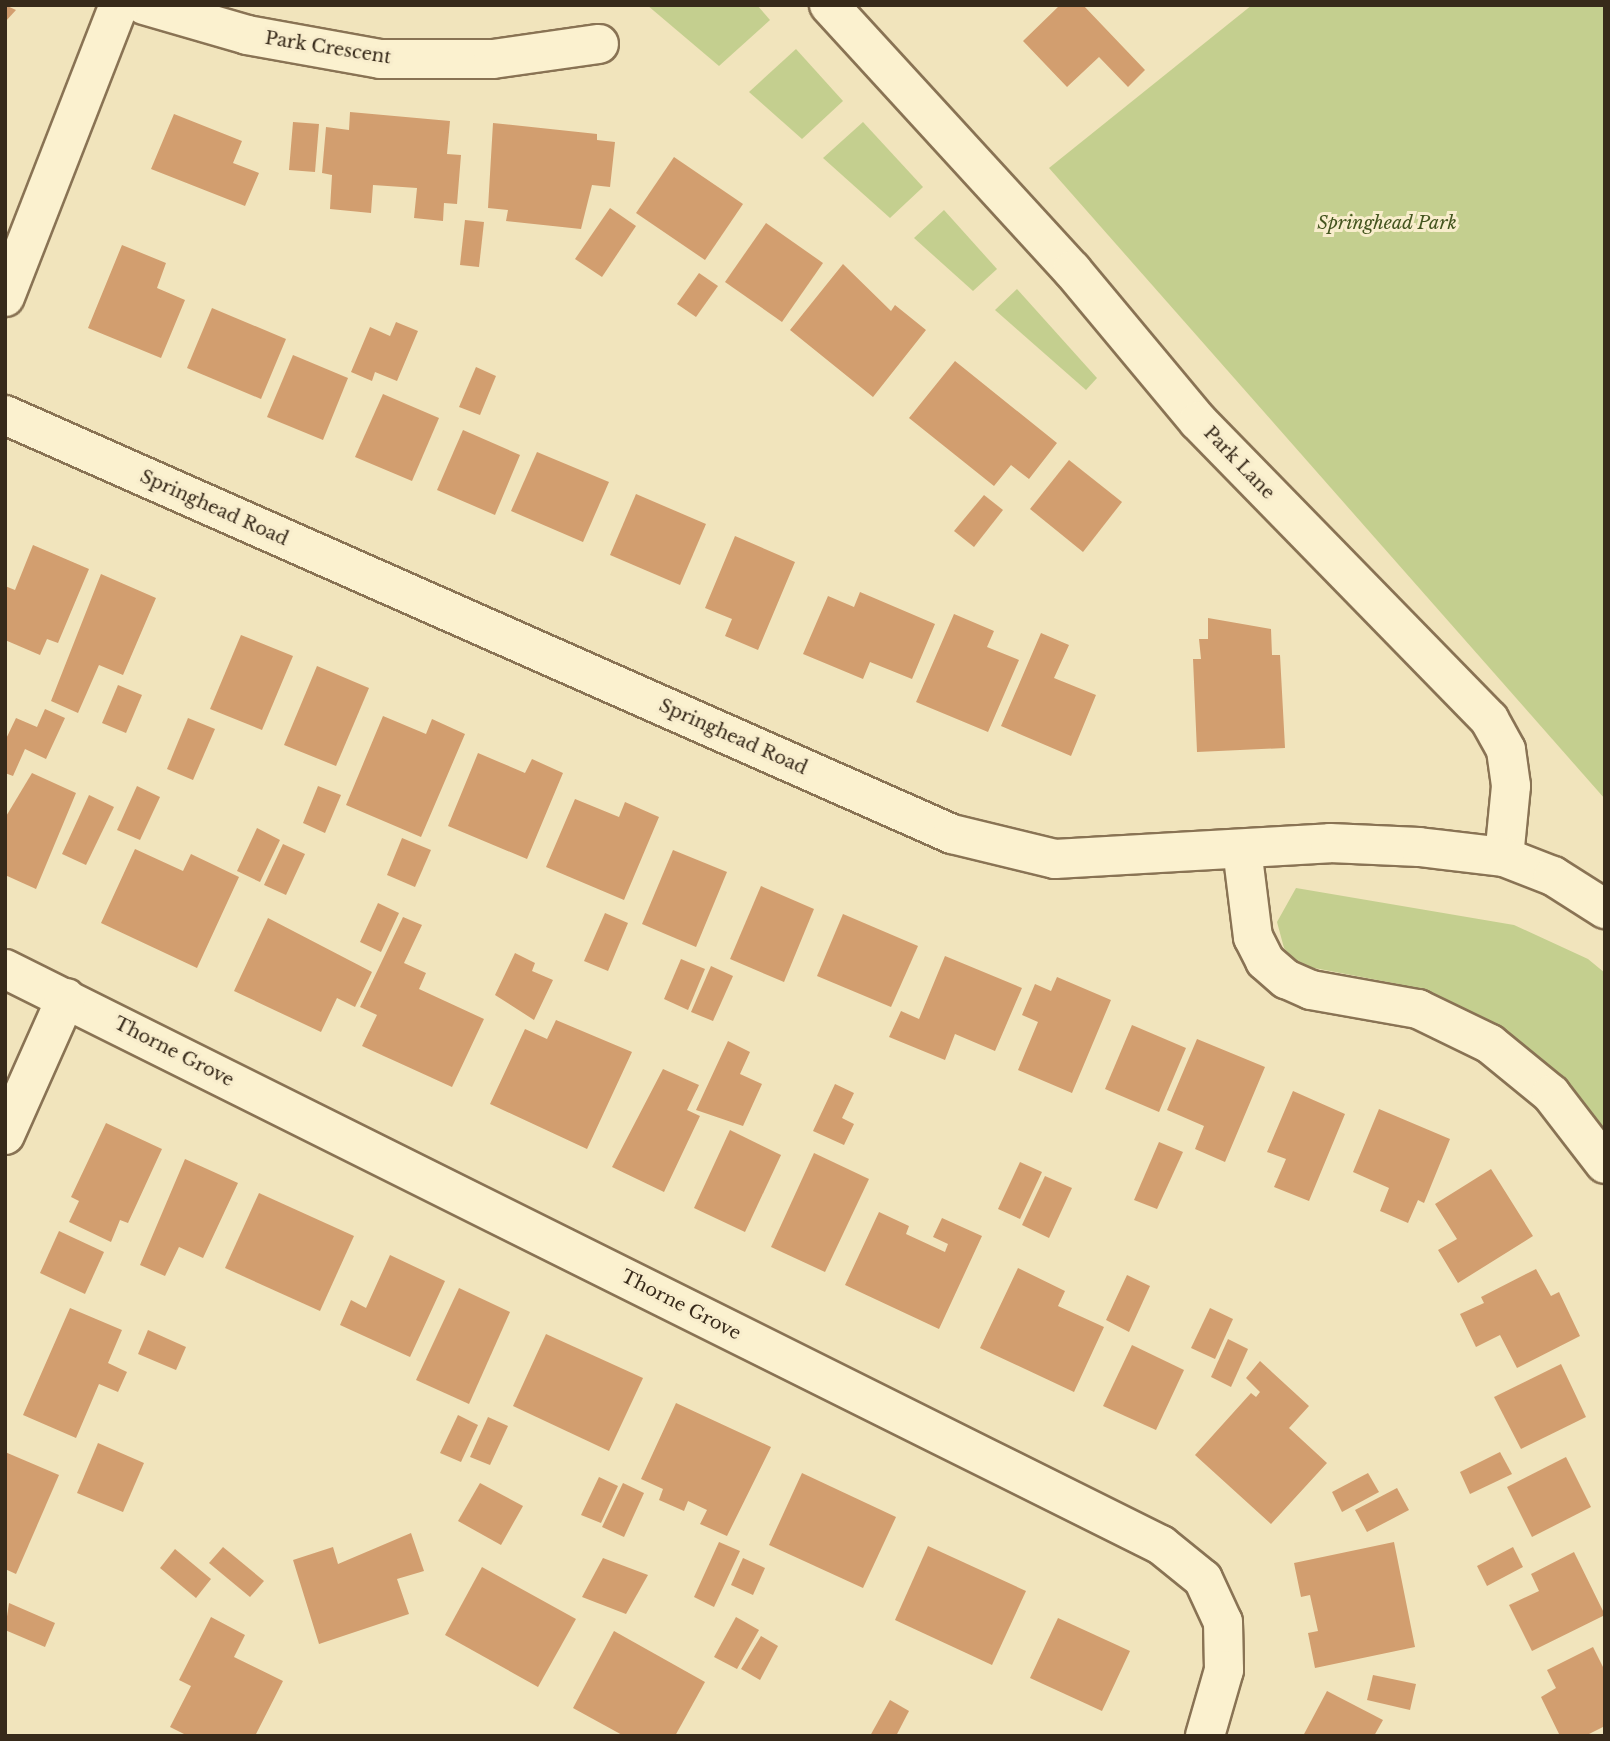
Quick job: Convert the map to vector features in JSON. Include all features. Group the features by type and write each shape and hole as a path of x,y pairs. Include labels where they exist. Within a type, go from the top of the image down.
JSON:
{"street":[{"path":"5,297 119,5"},
{"name":"Park Crescent","path":"144,5 247,35 380,60 493,59 599,44"},
{"name":"Park Lane","path":"829,5 1072,270 1198,421 1489,719 1506,750 1511,786 1504,858"},
{"name":"Springhead Road","path":"5,415 952,834 1055,859 1330,843 1504,858"},
{"path":"1242,849 1253,937 1276,970 1311,990 1418,1009 1490,1044 1551,1094 1605,1164"},
{"path":"1504,858 1553,876 1605,909"},
{"name":"Thorne Grove","path":"5,969 1161,1545 1203,1579 1223,1622 1224,1670 1205,1736"},
{"path":"5,1135 66,998"}],"green space":[{"path":"647,5 757,5 770,20 719,66"},
{"name":"Springhead Park","path":"1252,5 1605,5 1605,799 1049,168"},
{"path":"796,49 843,101 802,139 749,92"},
{"path":"863,122 923,187 890,218 823,158"},
{"path":"944,210 997,269 973,291 914,238"},
{"path":"1017,289 1097,378 1086,390 995,310"},
{"path":"1296,888 1514,925 1588,959 1605,973 1605,1130 1537,1057 1471,1013 1398,984 1304,966 1293,959 1284,948 1277,922"}],"building":[{"path":"5,5 16,10 5,22"},
{"path":"1060,5 1083,5 1145,70 1128,87 1099,57 1067,87 1023,41"},
{"path":"350,112 450,121 447,154 461,155 457,204 444,203 443,221 414,218 417,188 373,185 371,213 330,209 332,175 322,173 326,127 349,130"},
{"path":"174,114 242,141 233,163 259,173 245,206 151,169"},
{"path":"293,122 319,124 315,172 289,170"},
{"path":"493,123 597,134 597,140 615,142 610,187 592,185 581,229 506,221 508,210 488,208"},
{"path":"674,157 743,204 705,260 636,213"},
{"path":"610,208 636,226 602,277 575,259"},
{"path":"465,220 484,222 479,267 460,265"},
{"path":"766,223 823,263 782,322 725,282"},
{"path":"122,245 166,263 157,288 185,300 161,358 88,328"},
{"path":"843,264 891,311 895,305 926,330 873,397 790,330"},
{"path":"699,273 718,286 696,317 677,304"},
{"path":"212,308 286,339 261,399 187,368"},
{"path":"396,322 418,331 397,381 375,372 372,381 351,372 370,327 390,336"},
{"path":"293,355 348,378 323,440 267,417"},
{"path":"955,361 1057,443 1029,479 1011,465 994,486 909,418"},
{"path":"476,367 496,376 480,415 459,407"},
{"path":"383,394 439,418 412,481 355,457"},
{"path":"463,430 520,455 495,515 437,490"},
{"path":"537,452 609,482 583,542 511,511"},
{"path":"1069,460 1122,502 1083,552 1030,509"},
{"path":"636,494 706,524 680,585 610,555"},
{"path":"984,495 1003,510 974,547 954,531"},
{"path":"735,536 795,562 758,650 725,636 732,619 705,608"},
{"path":"33,545 89,569 58,643 47,639 40,655 5,640 5,586 15,590"},
{"path":"101,574 156,598 123,675 99,665 78,713 51,701"},
{"path":"860,592 935,624 912,679 870,662 863,679 803,654 828,596 854,607"},
{"path":"954,614 994,631 987,647 1019,660 988,732 916,702"},
{"path":"1208,618 1271,629 1272,655 1280,655 1285,748 1197,752 1193,659 1201,659 1199,639 1208,639"},
{"path":"1041,633 1069,645 1054,678 1096,695 1071,756 1001,726"},
{"path":"241,635 293,656 262,730 210,709"},
{"path":"317,666 369,688 336,766 284,745"},
{"path":"118,685 142,695 126,733 102,723"},
{"path":"45,709 65,718 46,759 25,749 13,776 5,773 5,741 16,718 37,727"},
{"path":"383,716 426,734 432,719 465,734 421,837 346,805"},
{"path":"188,718 215,729 193,780 167,769"},
{"path":"478,753 525,773 532,759 563,773 527,859 448,826"},
{"path":"32,773 76,793 36,889 5,875 5,818"},
{"path":"137,786 160,797 140,840 117,830"},
{"path":"318,786 341,795 325,833 303,823"},
{"path":"89,795 114,807 86,865 62,854"},
{"path":"575,799 619,817 625,802 659,817 624,900 546,867"},
{"path":"257,828 280,840 260,882 237,871"},
{"path":"402,838 431,850 415,887 387,875"},
{"path":"283,844 305,854 286,895 264,885"},
{"path":"135,849 183,871 191,854 239,877 197,968 101,923"},
{"path":"673,850 727,872 696,947 642,924"},
{"path":"761,886 814,909 784,982 730,959"},
{"path":"378,903 399,913 381,952 360,942"},
{"path":"605,913 628,923 608,971 584,961"},
{"path":"843,914 918,946 891,1007 817,976"},
{"path":"403,917 422,925 404,963 426,973 419,989 484,1019 452,1087 362,1046 377,1015 360,1007"},
{"path":"268,918 372,972 355,1007 337,998 321,1032 234,991"},
{"path":"515,953 535,963 532,971 553,980 534,1020 495,995"},
{"path":"945,956 1022,988 995,1051 955,1034 945,1060 889,1037 901,1011 919,1019"},
{"path":"681,959 705,969 688,1010 664,999"},
{"path":"711,966 733,976 713,1021 691,1012"},
{"path":"1057,977 1111,1000 1072,1093 1018,1070 1038,1022 1022,1015 1035,984 1051,991"},
{"path":"556,1020 632,1052 587,1149 490,1104 525,1029 547,1039"},
{"path":"1132,1025 1186,1048 1159,1112 1105,1089"},
{"path":"1197,1039 1265,1067 1225,1162 1195,1149 1204,1126 1167,1110"},
{"path":"728,1041 750,1052 740,1074 762,1084 743,1126 696,1110"},
{"path":"663,1069 699,1085 687,1110 700,1116 664,1192 612,1167"},
{"path":"835,1084 854,1093 842,1118 854,1124 844,1145 813,1131"},
{"path":"1293,1091 1345,1114 1309,1201 1274,1187 1286,1159 1267,1152"},
{"path":"1379,1109 1450,1139 1424,1203 1418,1200 1408,1223 1380,1211 1389,1188 1353,1172"},
{"path":"106,1123 162,1149 128,1223 120,1220 111,1242 69,1222 79,1201 71,1197"},
{"path":"730,1130 781,1155 745,1232 694,1208"},
{"path":"1159,1142 1183,1152 1157,1209 1134,1200"},
{"path":"814,1153 869,1179 825,1272 771,1247"},
{"path":"185,1159 238,1183 203,1258 179,1247 165,1276 140,1265"},
{"path":"1020,1162 1042,1172 1020,1219 998,1209"},
{"path":"1491,1169 1533,1236 1458,1283 1438,1250 1457,1239 1435,1204"},
{"path":"1045,1176 1072,1188 1049,1238 1022,1225"},
{"path":"259,1193 354,1236 320,1311 225,1268"},
{"path":"879,1212 909,1226 906,1234 945,1252 948,1244 933,1237 942,1218 982,1236 939,1329 845,1285"},
{"path":"59,1231 104,1252 85,1294 40,1273"},
{"path":"390,1255 445,1281 410,1357 340,1325 351,1300 366,1308"},
{"path":"1018,1268 1065,1291 1058,1306 1104,1327 1074,1392 980,1348"},
{"path":"1536,1269 1551,1296 1559,1292 1580,1336 1517,1368 1500,1335 1476,1347 1460,1314 1484,1303 1481,1297"},
{"path":"1127,1275 1150,1286 1129,1332 1106,1320"},
{"path":"459,1288 510,1312 469,1404 416,1380"},
{"path":"70,1308 122,1330 108,1363 127,1372 118,1392 99,1384 76,1438 23,1415"},
{"path":"1210,1308 1233,1319 1215,1359 1191,1348"},
{"path":"148,1330 186,1347 176,1370 138,1354"},
{"path":"546,1334 643,1378 609,1451 513,1406"},
{"path":"1228,1339 1248,1349 1231,1387 1211,1377"},
{"path":"1132,1345 1184,1370 1156,1430 1103,1406"},
{"path":"1260,1361 1309,1406 1289,1428 1327,1463 1271,1524 1195,1455 1251,1393 1256,1397 1260,1392 1246,1378"},
{"path":"1561,1364 1586,1417 1521,1449 1494,1397"},
{"path":"676,1403 771,1447 727,1536 700,1524 707,1510 688,1501 684,1511 659,1500 663,1489 641,1479"},
{"path":"458,1415 478,1425 461,1462 440,1453"},
{"path":"488,1417 508,1426 490,1465 470,1457"},
{"path":"98,1443 144,1463 123,1512 77,1493"},
{"path":"5,1452 59,1475 16,1574 5,1569"},
{"path":"1500,1452 1512,1474 1470,1494 1460,1472"},
{"path":"1566,1457 1591,1507 1532,1537 1507,1487"},
{"path":"802,1473 896,1517 863,1588 769,1545"},
{"path":"1368,1473 1379,1492 1342,1512 1332,1492"},
{"path":"599,1477 618,1486 601,1523 581,1515"},
{"path":"480,1483 523,1506 501,1545 458,1521"},
{"path":"623,1483 644,1493 624,1537 602,1527"},
{"path":"1397,1488 1409,1510 1367,1532 1355,1510"},
{"path":"411,1533 424,1571 397,1579 409,1614 319,1644 293,1560 333,1547 338,1564"},
{"path":"719,1542 740,1551 714,1607 694,1597"},
{"path":"1394,1542 1415,1647 1315,1668 1308,1633 1318,1631 1310,1595 1301,1597 1294,1563"},
{"path":"928,1546 1026,1591 992,1665 895,1620"},
{"path":"223,1547 264,1581 250,1597 209,1563"},
{"path":"1513,1547 1523,1567 1487,1586 1477,1566"},
{"path":"175,1549 211,1579 196,1598 160,1568"},
{"path":"1574,1552 1605,1615 1532,1651 1509,1605 1539,1591 1531,1574"},
{"path":"603,1558 648,1575 626,1614 582,1597"},
{"path":"743,1558 765,1568 753,1595 731,1585"},
{"path":"482,1567 576,1619 538,1687 445,1635"},
{"path":"9,1603 55,1623 45,1647 5,1630"},
{"path":"211,1617 245,1635 234,1657 283,1681 255,1736 188,1736 170,1727 191,1686 179,1680"},
{"path":"736,1617 759,1630 737,1669 714,1657"},
{"path":"1058,1618 1130,1651 1102,1711 1030,1678"},
{"path":"614,1631 705,1682 675,1736 624,1736 573,1708"},
{"path":"761,1636 778,1646 760,1680 741,1669"},
{"path":"1593,1647 1605,1671 1605,1726 1585,1736 1560,1736 1541,1697 1556,1688 1547,1670"},
{"path":"1373,1675 1416,1684 1410,1710 1367,1700"},
{"path":"1327,1691 1383,1720 1374,1736 1303,1736"},
{"path":"890,1700 909,1711 896,1736 870,1736"}]}
